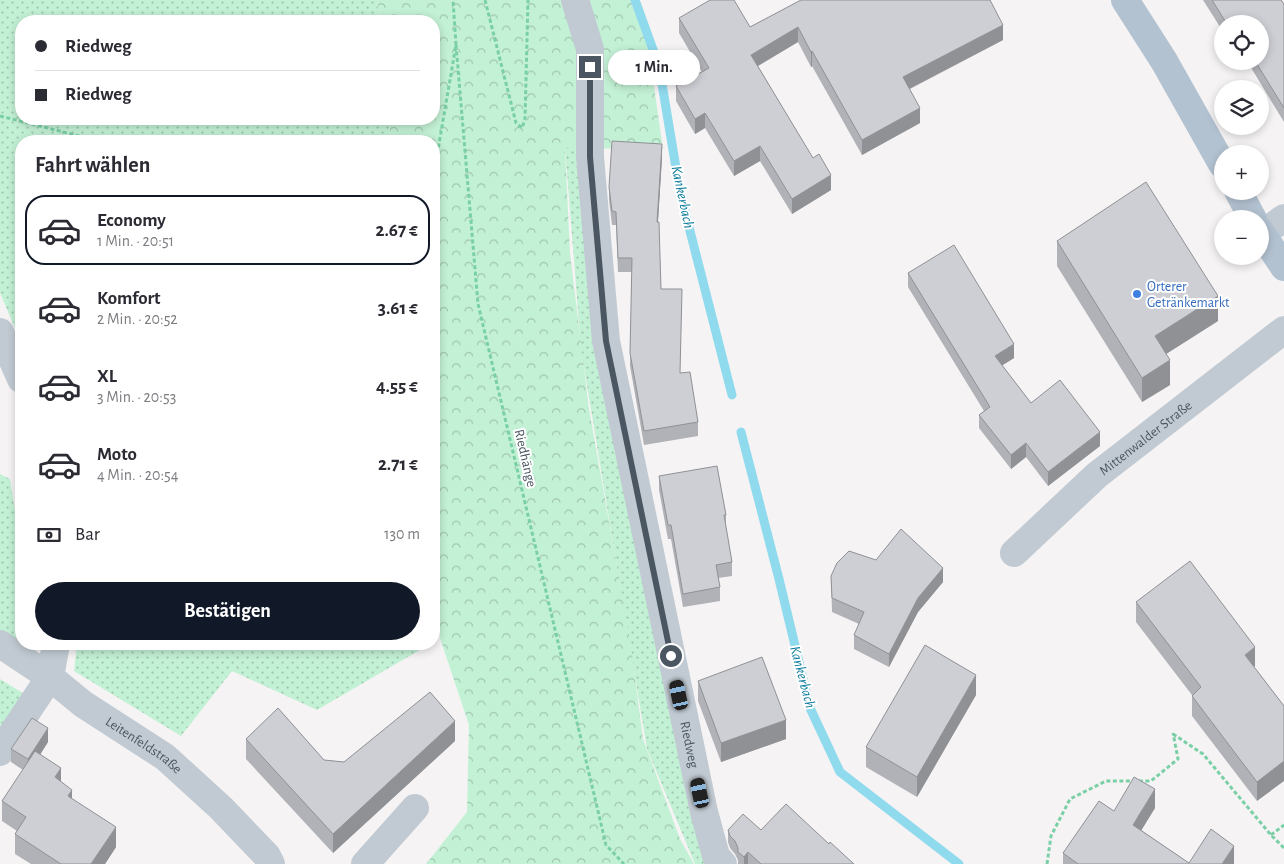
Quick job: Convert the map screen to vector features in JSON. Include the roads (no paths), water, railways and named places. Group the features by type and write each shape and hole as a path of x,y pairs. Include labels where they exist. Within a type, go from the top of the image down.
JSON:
{"main road":[{"path":"1125,0 1164,61 1214,150"},
{"path":"1269,244 1284,267"}],"street":[{"name":"Riedweg","path":"575,0 590,49 590,157 606,341 704,812 716,856 723,864"},
{"path":"1269,224 1284,218"},
{"name":"Mittenwalder Straße","path":"1014,553 1097,475 1284,330"},
{"path":"0,332 15,366"},
{"name":"Leitenfeldstraße","path":"0,644 50,677 83,704 165,757 221,808 267,856 271,864"},
{"path":"0,752 50,677 55,650"},
{"path":"365,864 415,808"}],"waterway":[{"name":"Kankerbach","path":"635,0 659,66 680,192 732,395"},
{"name":"Kankerbach","path":"741,432 810,708 840,772 959,864"}],"place":[{"name":"Orterer Getränkemarkt","path":"1137,294"}]}
